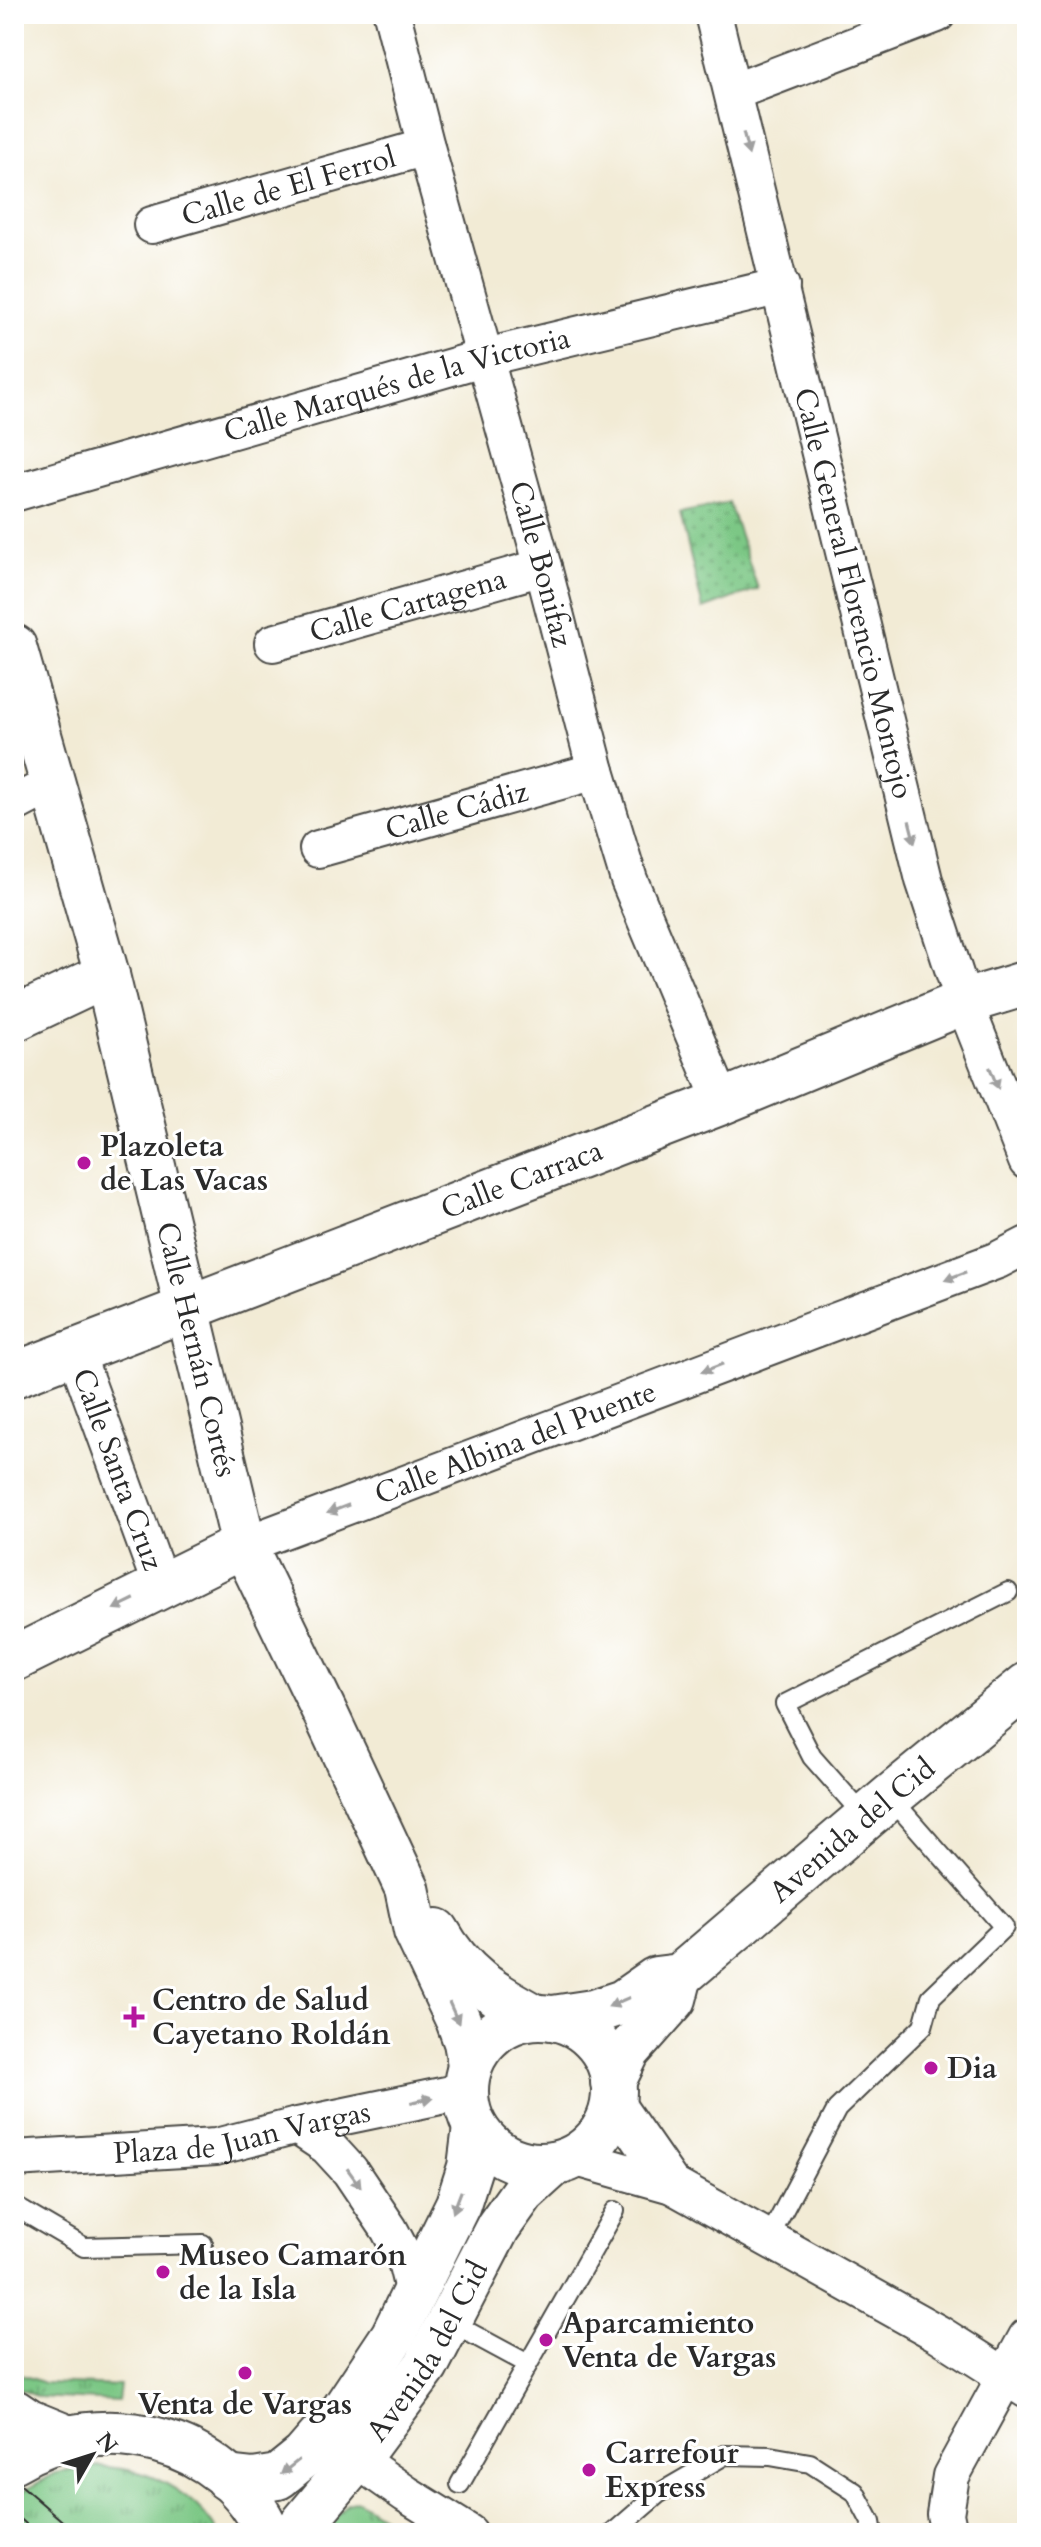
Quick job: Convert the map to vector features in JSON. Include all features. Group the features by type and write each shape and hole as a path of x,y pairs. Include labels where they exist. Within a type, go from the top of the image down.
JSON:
{"street":[{"name":"Calle Bonifaz","path":"392,14 596,771 629,880 722,1102"},
{"name":"Calle General Florencio Montojo","path":"713,14 924,880 964,1002 1027,1161"},
{"path":"733,92 937,14"},
{"name":"Calle de El Ferrol","path":"152,225 426,147"},
{"name":"Calle Marqués de la Victoria","path":"14,493 486,357 781,286"},
{"name":"Calle Cartagena","path":"273,643 543,567"},
{"name":"Calle Hernán Cortés","path":"14,647 107,975 244,1545 407,1888"},
{"name":"Calle Cádiz","path":"318,849 596,771"},
{"path":"14,804 54,783"},
{"path":"14,1019 107,975"},
{"name":"Calle Carraca","path":"14,1375 722,1102 964,1002 1027,983"},
{"name":"Calle Albina del Puente","path":"14,1659 244,1545 998,1260 1027,1245"},
{"name":"Calle Santa Cruz","path":"75,1351 161,1586"},
{"name":"Avenida del Cid","path":"545,2017 593,2012 623,2002 656,1979 680,1976 1027,1685"},
{"path":"407,1888 449,1952 467,1973 499,1997 575,2026 594,2040 607,2059 613,2091 611,2120 601,2136 564,2160"},
{"path":"407,1888 416,1931 466,2042 470,2094 489,2145 509,2158 531,2165 564,2160 672,2185 939,2334 1016,2383"},
{"name":"Avenida del Cid","path":"613,2091 628,2051 674,1999 680,1976"},
{"path":"470,2094 480,2045 515,2020 545,2017"},
{"path":"613,2091 672,2185"},
{"name":"Avenida del Cid","path":"295,2533 341,2448 458,2204 470,2167 470,2094"},
{"name":"Plaza de Juan Vargas","path":"14,2159 216,2147 297,2126 470,2094"},
{"path":"297,2126 327,2146 350,2171 389,2229 406,2261 414,2294"},
{"name":"Avenida del Cid","path":"227,2478 254,2481 278,2477 304,2456 341,2448 426,2366 498,2227 523,2192 564,2160"},
{"path":"949,2533 945,2514 951,2476 1016,2383 1027,2337"},
{"path":"14,2412 29,2422 66,2437"},
{"path":"14,2460 32,2449 66,2437 100,2432 135,2434 168,2443 199,2457 227,2478 249,2501 268,2533"},
{"path":"341,2448 469,2533"}],"lane":[{"path":"769,2238 837,2109 923,2026 931,1997 1004,1927 878,1807 812,1757 785,1704 1008,1592"},
{"path":"14,2206 84,2247 203,2244"},
{"path":"460,2484 615,2211"},
{"path":"449,2321 528,2364"},
{"path":"613,2533 658,2494 725,2455 770,2456 810,2463 855,2492 871,2522 873,2533"}],"green space":[{"path":"729,503 758,589 703,609 680,513"},
{"path":"14,2372 44,2383 120,2386 118,2401 39,2397 14,2387"},
{"path":"99,2466 139,2472 166,2484 196,2505 218,2533 14,2533 14,2496 56,2473"},
{"path":"356,2500 409,2533 330,2533 329,2526 347,2503"}],"tram line":[{"path":"14,2479 76,2533"},
{"path":"14,2513 36,2533"}],"place":[{"name":"Plazoleta de Las Vacas","path":"84,1163"},
{"name":"Centro de Salud Cayetano Roldán","path":"134,2017"},
{"name":"Dia","path":"931,2068"},
{"name":"Museo Camarón de la Isla","path":"163,2272"},
{"name":"Aparcamiento Venta de Vargas","path":"546,2340"},
{"name":"Venta de Vargas","path":"245,2373"},
{"name":"Carrefour Express","path":"589,2470"}]}
